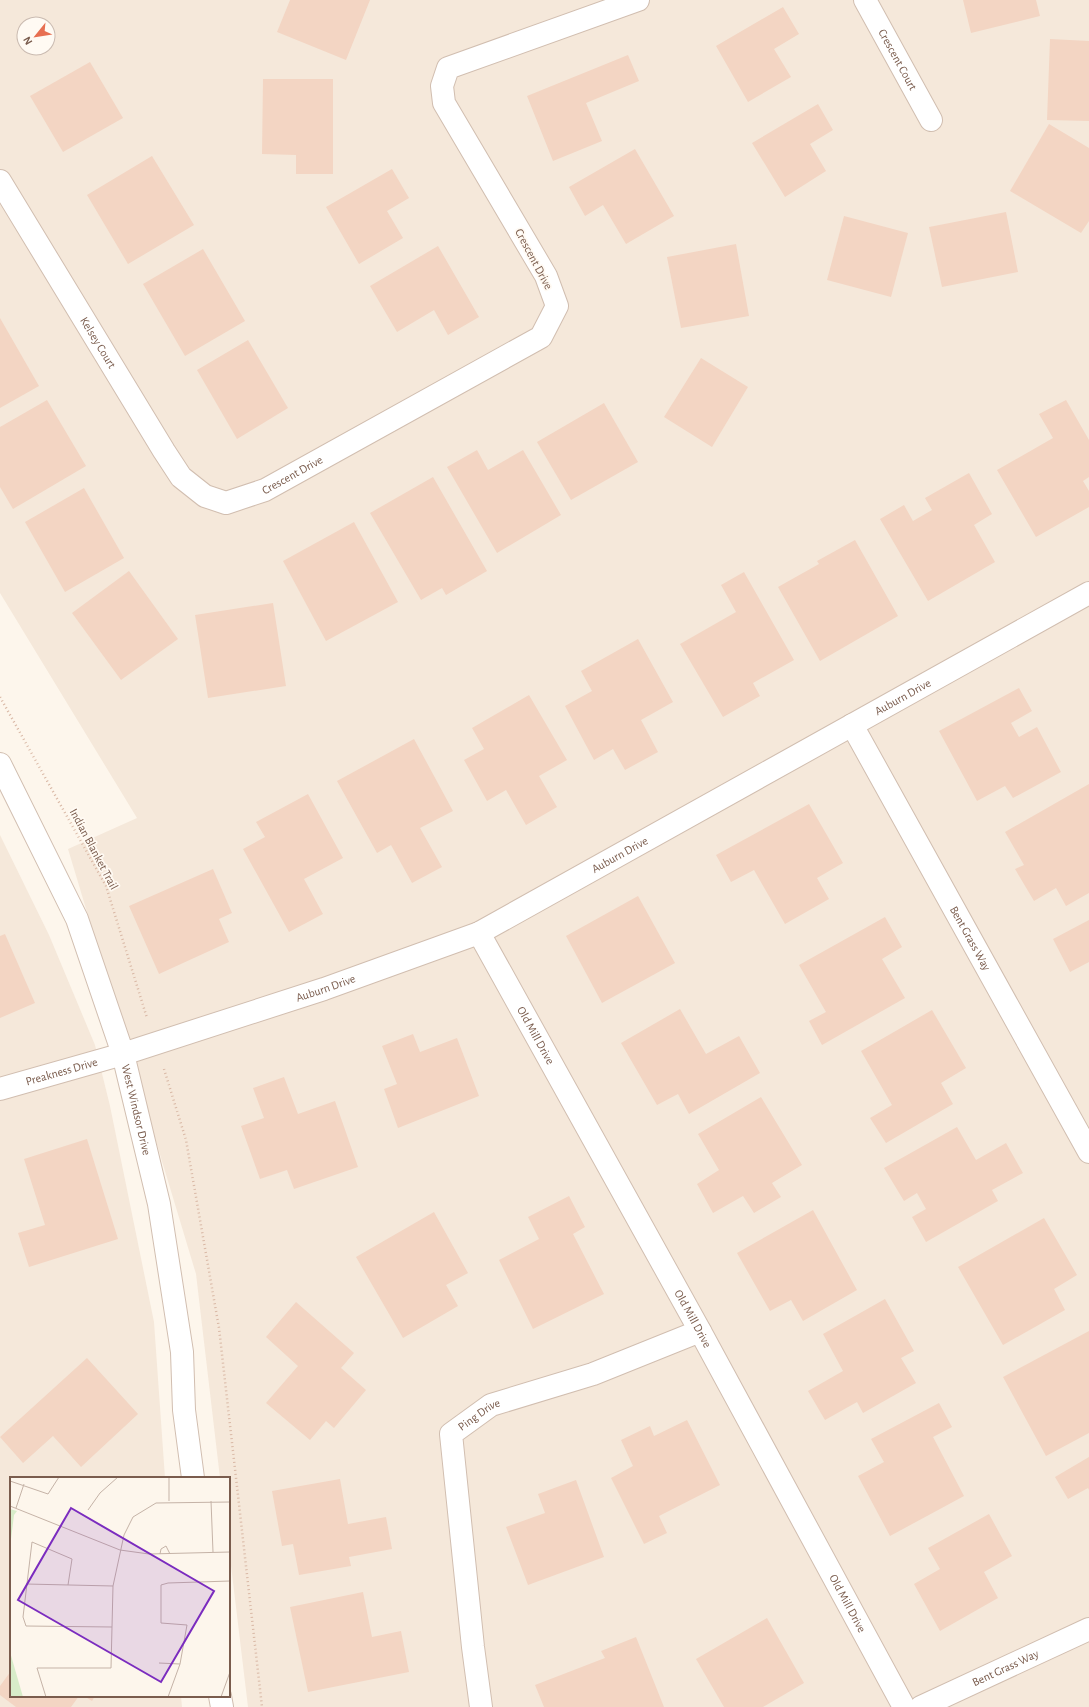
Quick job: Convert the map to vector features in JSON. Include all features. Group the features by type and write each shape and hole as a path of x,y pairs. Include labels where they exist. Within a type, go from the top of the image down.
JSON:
{"street":[{"name":"Crescent Drive","path":"205,496 226,503 265,490 541,338 557,306 546,276 444,103 442,86 448,68 638,0"},
{"name":"Crescent Court","path":"864,0 931,120"},
{"name":"Kelsey Court","path":"0,181 164,451 181,477 205,496"},
{"name":"Auburn Drive","path":"123,1054 324,989 479,933 1089,593"},
{"name":"Bent Grass Way","path":"852,725 1089,1152"},
{"name":"West Windsor Drive","path":"0,764 77,919 123,1054 160,1212 182,1352 184,1410 193,1477"},
{"name":"Old Mill Drive","path":"479,933 700,1331 904,1707"},
{"name":"Preakness Drive","path":"0,1089 123,1054"},
{"name":"Ping Drive","path":"481,1707 473,1647 451,1434 491,1405 594,1374 700,1331"},
{"name":"Bent Grass Way","path":"921,1707 1089,1629"},
{"path":"220,1697 222,1707"}],"path":[{"name":"Indian Blanket Trail","path":"0,697 106,886 186,1140 219,1328 262,1707"}],"shaded area":[{"path":"0,0 1089,0 1089,1707 248,1707 230,1557 230,1477 220,1477 196,1274 68,849 137,818 0,593"},
{"path":"0,835 49,935 95,1045 110,1106 154,1322 165,1477 10,1477 10,1697 181,1697 182,1707 0,1707"}],"building":[{"path":"290,0 370,0 346,60 277,32"},
{"path":"963,0 1036,0 1040,16 971,33"},
{"path":"783,7 799,34 774,49 791,77 748,102 716,46"},
{"path":"1050,39 1089,41 1089,121 1047,120"},
{"path":"628,55 639,81 586,103 602,141 553,161 527,96"},
{"path":"90,62 123,118 63,152 30,96"},
{"path":"263,79 333,79 333,174 296,174 296,155 262,154"},
{"path":"818,104 833,130 810,144 826,171 785,197 752,143"},
{"path":"1049,124 1089,148 1089,221 1081,233 1010,191"},
{"path":"635,149 674,216 626,244 603,205 585,216 569,187"},
{"path":"152,156 194,225 128,264 87,195"},
{"path":"392,169 409,198 387,211 403,238 359,264 326,207"},
{"path":"1006,212 1018,272 942,287 929,227"},
{"path":"844,216 908,233 891,297 827,280"},
{"path":"736,244 749,316 681,328 667,257"},
{"path":"438,246 479,317 448,335 434,310 397,332 370,286"},
{"path":"203,249 245,321 185,356 143,284"},
{"path":"0,318 39,386 0,408"},
{"path":"248,340 288,408 237,439 197,370"},
{"path":"701,358 748,387 712,447 664,417"},
{"path":"47,400 86,466 13,509 0,487 0,427"},
{"path":"1066,400 1089,440 1089,477 1083,481 1089,491 1089,507 1036,537 997,470 1053,438 1039,414"},
{"path":"604,403 638,462 571,500 537,442"},
{"path":"477,450 488,470 523,450 561,515 497,553 447,467"},
{"path":"969,473 992,514 974,525 995,562 928,601 880,519 904,505 913,521 932,510 925,498"},
{"path":"433,477 487,571 446,595 442,588 421,600 370,513"},
{"path":"84,488 124,558 65,592 25,522"},
{"path":"354,522 398,602 326,641 283,561"},
{"path":"855,540 898,616 820,661 778,587 819,564 817,561"},
{"path":"129,571 178,639 121,680 72,613"},
{"path":"744,572 794,660 753,683 760,696 723,717 680,644 736,612 721,585"},
{"path":"273,603 286,686 208,698 195,615"},
{"path":"638,639 673,702 641,720 658,752 625,770 613,749 594,760 565,706 592,691 581,671"},
{"path":"1019,688 1032,711 1011,723 1019,737 1037,727 1061,772 1013,798 1005,786 977,801 939,731"},
{"path":"529,695 567,760 539,776 557,807 526,825 506,790 487,801 464,760 484,749 472,728"},
{"path":"414,739 453,811 420,828 442,867 412,883 391,845 377,853 337,781"},
{"path":"1089,784 1089,893 1066,906 1056,888 1034,901 1015,869 1024,865 1005,832"},
{"path":"308,794 343,858 304,879 323,914 289,932 243,849 265,837 256,822"},
{"path":"809,804 843,863 817,878 829,899 785,924 754,870 731,882 716,855"},
{"path":"213,869 232,913 219,919 229,942 159,974 129,906"},
{"path":"638,896 675,963 602,1003 566,936"},
{"path":"885,917 902,947 882,959 905,998 822,1045 809,1021 826,1012 799,965"},
{"path":"1089,920 1089,962 1070,972 1053,939"},
{"path":"5,934 35,1003 0,1018 0,936"},
{"path":"680,1009 706,1054 739,1036 760,1073 689,1114 678,1094 657,1105 621,1043"},
{"path":"932,1010 966,1068 941,1083 953,1104 886,1143 870,1118 892,1105 861,1051"},
{"path":"413,1034 420,1052 457,1038 479,1096 398,1128 384,1089 397,1084 382,1046"},
{"path":"284,1077 298,1114 335,1101 358,1167 294,1189 287,1170 260,1179 241,1126 264,1118 253,1088"},
{"path":"761,1097 802,1165 772,1183 781,1197 754,1213 743,1196 713,1213 697,1184 719,1170 698,1134"},
{"path":"957,1127 976,1160 1006,1143 1023,1173 992,1190 998,1201 926,1242 912,1217 926,1209 917,1193 904,1201 884,1168"},
{"path":"87,1139 118,1239 29,1267 18,1233 45,1225 24,1159"},
{"path":"569,1196 585,1227 573,1234 604,1294 533,1329 499,1260 539,1239 528,1217"},
{"path":"813,1210 857,1290 803,1321 791,1300 770,1311 737,1253"},
{"path":"434,1212 468,1273 446,1285 458,1306 403,1338 356,1257"},
{"path":"1044,1218 1077,1275 1054,1289 1065,1310 1003,1345 958,1267"},
{"path":"885,1299 914,1351 901,1358 916,1383 863,1413 857,1402 825,1420 808,1391 843,1371 823,1334"},
{"path":"296,1302 354,1353 341,1368 366,1390 334,1428 326,1421 310,1440 266,1403 298,1366 266,1337"},
{"path":"1089,1331 1089,1433 1046,1456 1003,1377"},
{"path":"87,1358 138,1414 81,1467 53,1436 23,1463 0,1437"},
{"path":"939,1403 952,1427 933,1437 964,1496 890,1536 858,1476 884,1462 871,1439"},
{"path":"687,1420 720,1485 659,1516 667,1533 644,1544 611,1478 633,1466 621,1440 650,1426 654,1436"},
{"path":"1089,1457 1089,1490 1088,1488 1068,1499 1055,1477"},
{"path":"340,1479 348,1524 386,1517 392,1549 349,1557 351,1566 299,1575 293,1544 282,1546 272,1491"},
{"path":"576,1480 604,1557 528,1585 506,1527 545,1513 538,1494"},
{"path":"989,1514 1012,1556 984,1572 998,1598 940,1631 914,1584 940,1569 928,1548"},
{"path":"363,1592 372,1637 401,1631 409,1672 308,1692 290,1607"},
{"path":"767,1618 804,1683 763,1707 724,1707 696,1659"},
{"path":"636,1637 664,1707 544,1707 535,1685 605,1658 601,1651"},
{"path":"10,1672 10,1697 78,1697 71,1707 16,1707 0,1695 0,1686"},
{"path":"86,1697 94,1697 92,1701"}]}
